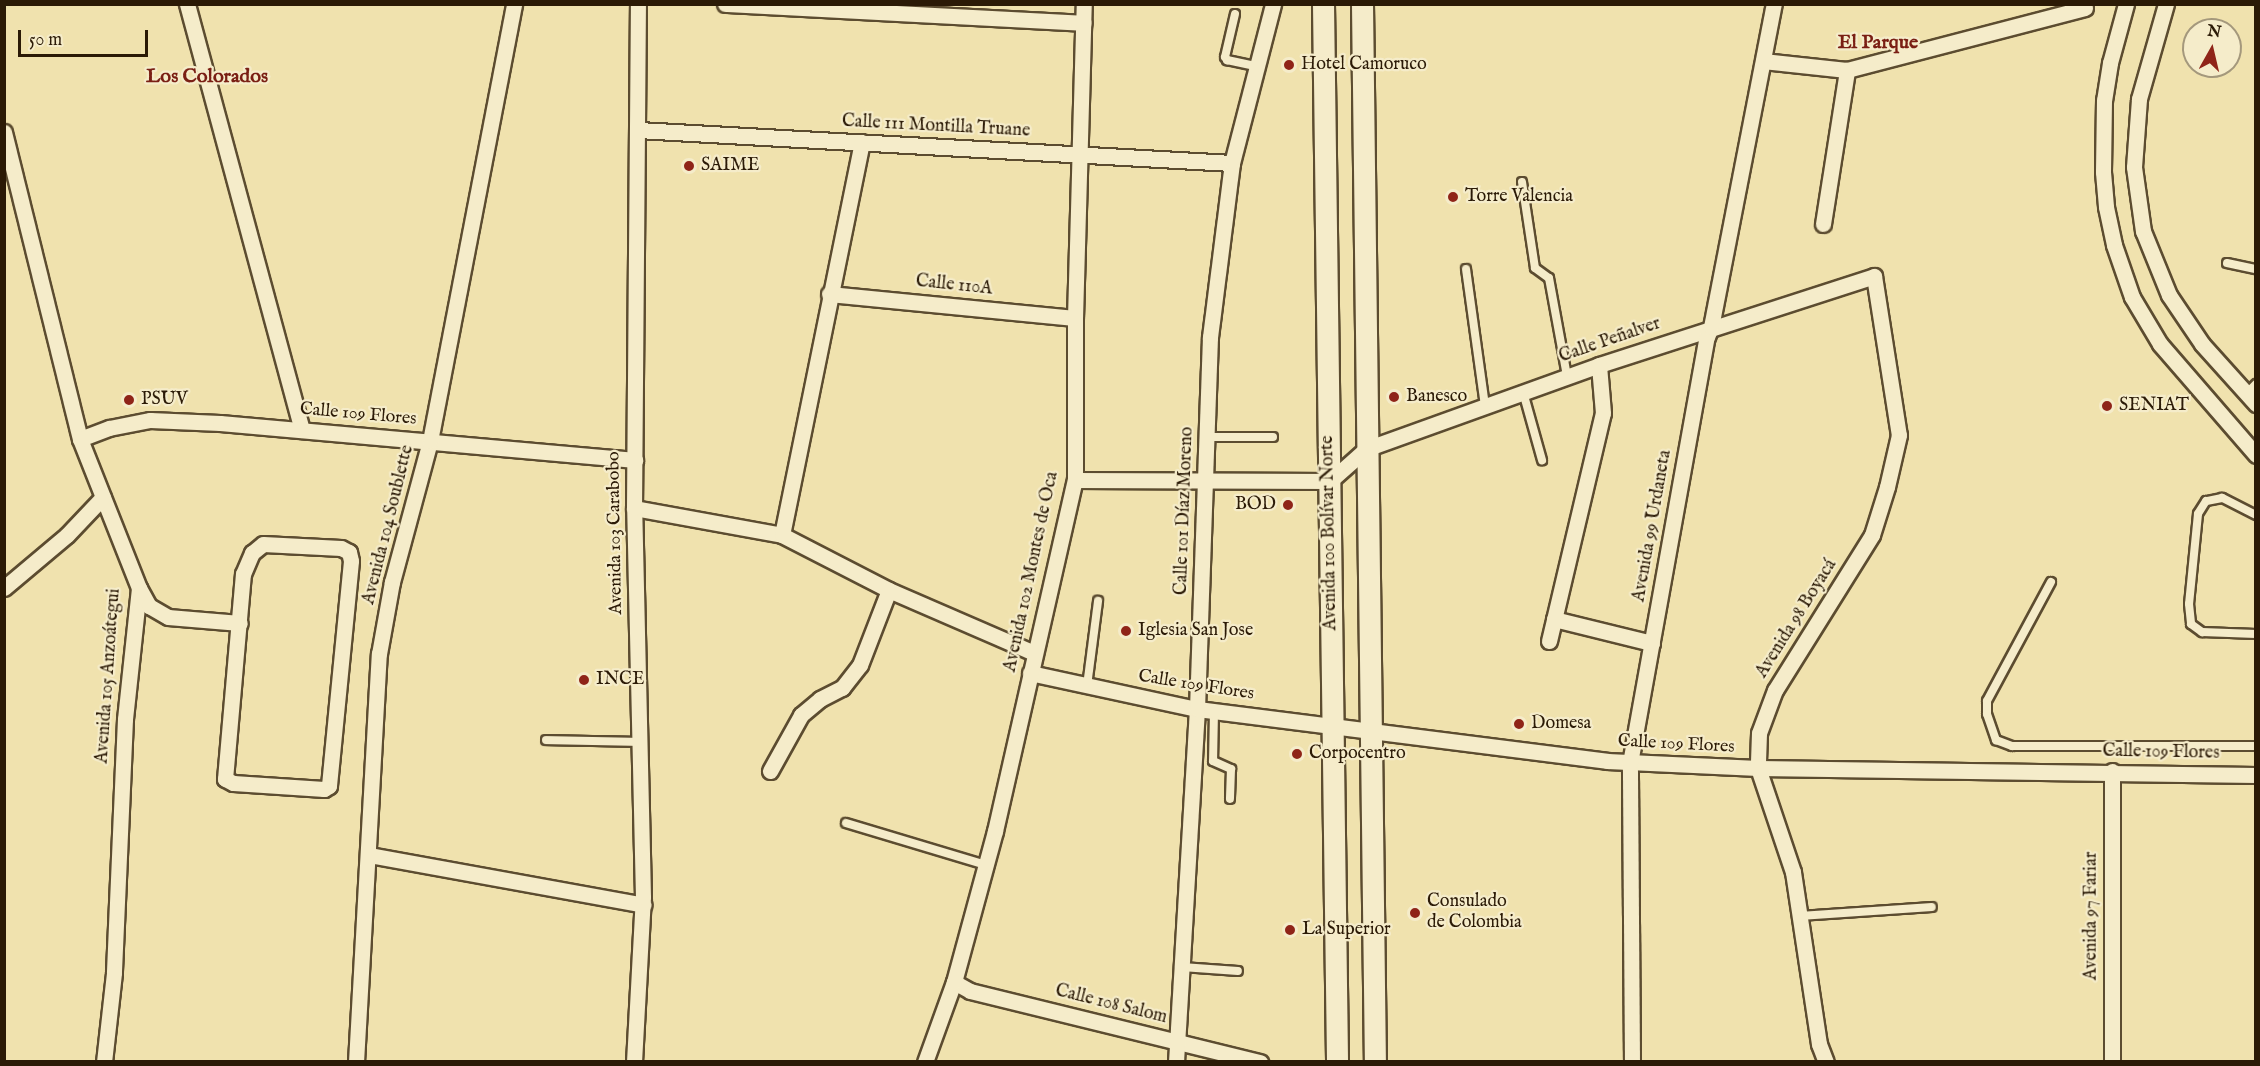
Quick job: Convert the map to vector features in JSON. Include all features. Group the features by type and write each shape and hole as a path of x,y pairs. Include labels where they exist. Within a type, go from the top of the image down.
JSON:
{"main road":[{"name":"Avenida 100 Bolívar Norte","path":"1323,4 1336,1062"},
{"name":"Avenida 100 Bolívar Norte","path":"1362,4 1375,1062"}],"street":[{"path":"187,4 302,430"},
{"name":"Avenida 104 Soublette","path":"356,1062 379,654 392,582 430,441 514,4"},
{"name":"Avenida 103 Carabobo","path":"634,1062 643,904 634,508 639,4"},
{"path":"725,4 1083,23"},
{"name":"Avenida 102 Montes de Oca","path":"925,1062 954,982 986,865 1075,480 1075,318 1084,4"},
{"name":"Calle 101 Díaz Moreno","path":"1176,1062 1197,709 1210,337 1232,163 1273,4"},
{"name":"Avenida 99 Urdaneta","path":"1632,1062 1630,763 1707,337 1711,327 1774,4"},
{"path":"2126,4 2110,63 2104,100 2103,172 2106,207 2114,245 2132,297 2160,344 2256,455"},
{"path":"2166,4 2139,99 2134,167 2143,231 2169,296 2202,344 2252,394"},
{"path":"1763,61 1847,70 2085,8"},
{"path":"1823,224 1847,70"},
{"name":"Calle 111 Montilla Truane","path":"638,130 1232,163"},
{"name":"Avenida 105 Anzoátegui","path":"4,132 80,439 139,588 125,719 114,973 104,1062"},
{"path":"782,535 829,294 862,142"},
{"name":"Calle Peñalver","path":"1366,449 1599,364 1868,276"},
{"name":"Avenida 98 Boyacá","path":"1826,1062 1819,1044 1793,872 1758,768 1759,733 1775,690 1872,535 1899,435 1876,278 1868,276"},
{"name":"Calle 110A","path":"829,294 1075,318"},
{"path":"1549,641 1603,413 1599,364"},
{"name":"Calle 109 Flores","path":"80,439 109,428 150,420 302,430 635,460"},
{"path":"1075,480 1329,481 1366,449"},
{"path":"4,588 67,535 103,497"},
{"path":"634,508 782,535 889,590 1034,653"},
{"path":"268,543 341,548 349,552 351,561 329,786 324,789 233,783 225,779 240,623 243,574 252,552 258,546 268,543"},
{"path":"139,588 149,606 168,617 240,623"},
{"path":"770,771 801,715 820,699 842,688 860,665 889,590"},
{"path":"1554,619 1652,643"},
{"name":"Calle 109 Flores","path":"1030,673 1197,709 1333,724 1630,763 1758,768 2112,771 2256,775"},
{"name":"Avenida 97 Fariar","path":"2112,771 2112,1062"},
{"path":"369,855 643,904"},
{"name":"Calle 108 Salom","path":"954,982 970,991 1260,1062"}],"lane":[{"path":"1235,14 1225,57 1227,60 1256,66"},
{"path":"1522,182 1535,268 1550,278 1568,376"},
{"path":"2227,263 2256,269"},
{"path":"1466,269 1485,406"},
{"path":"1523,392 1542,460"},
{"path":"1207,437 1273,437"},
{"path":"2256,514 2222,498 2206,501 2198,514 2189,604 2191,624 2202,632 2256,634"},
{"path":"2051,582 1987,701 1987,714 1996,740 2012,746 2256,746"},
{"path":"1087,686 1098,601"},
{"path":"1214,711 1212,756 1213,761 1231,769 1230,799"},
{"path":"546,740 639,742"},
{"path":"846,823 986,865"},
{"path":"1800,916 1932,907"},
{"path":"1182,967 1238,971"}],"place":[{"name":"Hotel Camoruco","path":"1289,65"},
{"name":"SAIME","path":"689,166"},
{"name":"Torre Valencia","path":"1453,197"},
{"name":"Banesco","path":"1394,397"},
{"name":"PSUV","path":"129,400"},
{"name":"SENIAT","path":"2107,406"},
{"name":"BOD","path":"1288,505"},
{"name":"Iglesia San Jose","path":"1126,631"},
{"name":"INCE","path":"584,680"},
{"name":"Domesa","path":"1519,724"},
{"name":"Corpocentro","path":"1297,754"},
{"name":"Consulado de Colombia","path":"1415,913"},
{"name":"La Superior","path":"1290,930"}],"district":[{"name":"El Parque","path":"1878,42"},
{"name":"Los Colorados","path":"207,76"}]}
